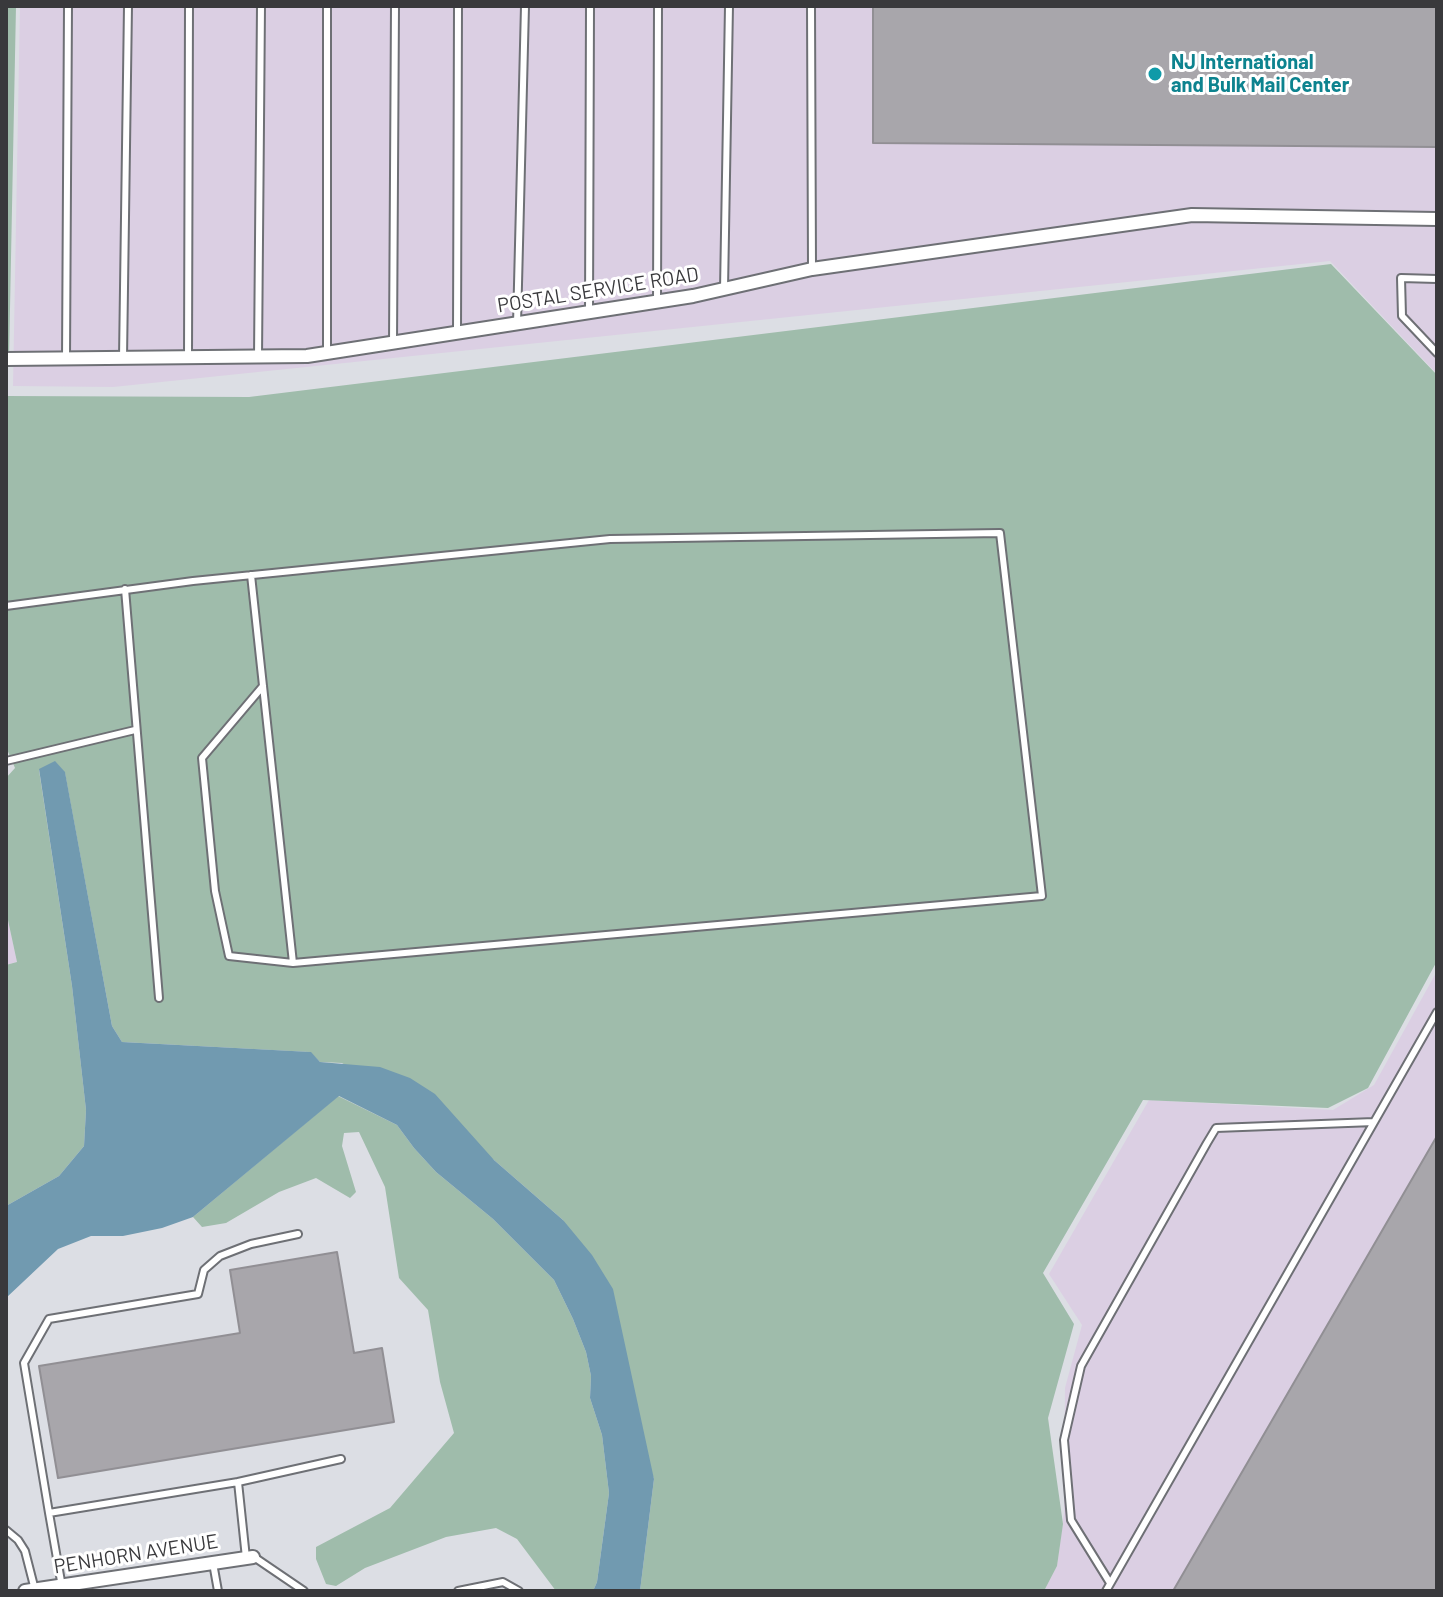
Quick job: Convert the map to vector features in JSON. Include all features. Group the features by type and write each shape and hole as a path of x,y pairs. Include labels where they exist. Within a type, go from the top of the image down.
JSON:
{"street":[{"name":"POSTAL SERVICE ROAD","path":"6,359 307,356 657,302 812,269 1192,215 1437,219"},
{"name":"PENHORN AVENUE","path":"30,1590 62,1588 250,1557"}],"lane":[{"path":"66,359 68,6"},
{"path":"123,358 128,6"},
{"path":"188,358 189,6"},
{"path":"258,357 261,6"},
{"path":"327,6 327,353"},
{"path":"393,343 395,6"},
{"path":"457,333 458,6"},
{"path":"517,324 525,6"},
{"path":"589,313 590,6"},
{"path":"657,302 658,6"},
{"path":"724,289 729,6"},
{"path":"811,6 812,269"},
{"path":"1437,279 1401,278 1402,316 1437,353"},
{"path":"6,606 251,575 610,539 1000,533 1042,896 293,963 229,956 215,891 202,758 263,686"},
{"path":"251,575 293,963"},
{"path":"125,589 159,998"},
{"path":"6,761 135,730"},
{"path":"1106,1591 1437,1012"},
{"path":"1110,1583 1071,1520 1064,1440 1077,1381 1081,1366 1211,1135 1216,1128 1374,1122"},
{"path":"62,1588 24,1363 49,1319 198,1294 204,1270 220,1256 251,1244 298,1234"},
{"path":"49,1513 238,1482 341,1459"},
{"path":"238,1482 250,1557 304,1591"},
{"path":"6,1530 25,1551 30,1590"},
{"path":"213,1563 218,1591"},
{"path":"458,1591 503,1582 519,1591"}],"shaded area":[{"name":"NJ International and Bulk Mail Center","path":"20,6 1437,6 1437,374 1330,261 113,387 13,386"},
{"path":"6,911 17,962 6,965"},
{"path":"1437,971 1437,1591 1044,1591 1057,1566 1064,1513 1065,1388 1082,1325 1049,1274 1149,1100 1333,1110 1374,1085"}],"green space":[{"path":"6,6 16,6 9,359 6,372"},
{"path":"1331,264 1437,375 1437,961 1368,1088 1328,1108 1143,1100 1043,1273 1074,1324 1048,1418 1063,1524 1057,1566 1044,1591 640,1591 654,1479 563,1220 494,1160 342,1063 320,1062 310,1052 122,1042 112,1026 65,773 55,762 39,770 72,986 86,1110 84,1146 59,1176 6,1206 6,965 17,962 6,911 6,778 15,768 6,747 6,396 249,397"},
{"path":"338,1096 397,1125 436,1172 493,1219 554,1280 586,1352 591,1376 590,1398 602,1435 609,1493 597,1582 593,1591 556,1591 517,1539 496,1528 446,1537 365,1568 336,1586 326,1584 316,1559 316,1547 390,1508 454,1433 440,1382 428,1310 399,1278 385,1187 359,1132 344,1133 342,1146 356,1192 350,1198 316,1178 279,1192 226,1223 202,1227 193,1217"}],"water":[{"path":"55,761 65,772 112,1026 122,1042 311,1052 320,1062 380,1067 410,1078 435,1094 494,1160 563,1220 592,1255 613,1289 654,1479 640,1591 593,1591 597,1582 609,1493 602,1435 590,1398 591,1376 586,1352 554,1280 493,1219 436,1172 397,1125 339,1096 193,1217 162,1228 123,1236 91,1236 58,1249 6,1298 6,1206 59,1176 84,1146 86,1110 72,986 39,769"}],"building":[{"name":"NJ International and Bulk Mail Center","path":"873,6 1437,6 1437,147 873,143"},
{"path":"1437,1136 1437,1591 1173,1591"},
{"path":"337,1252 354,1353 382,1348 394,1422 58,1478 39,1366 240,1333 230,1270"}],"place":[{"name":"NJ International and Bulk Mail Center","path":"1155,74"}]}
